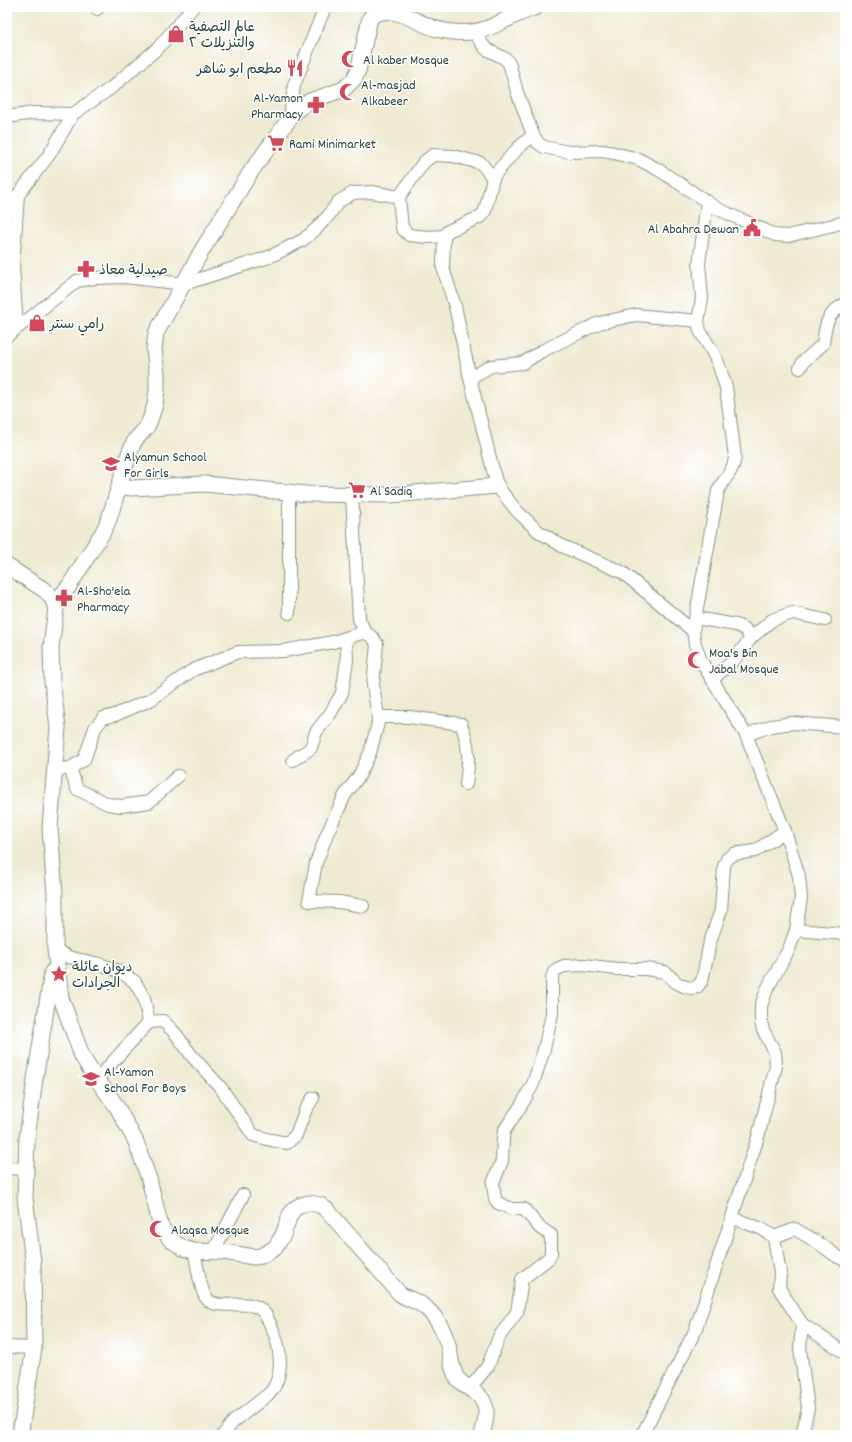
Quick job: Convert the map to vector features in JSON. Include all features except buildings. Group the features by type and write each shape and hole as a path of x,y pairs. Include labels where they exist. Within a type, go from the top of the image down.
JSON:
{"street":[{"path":"17,328 13,267 18,195 50,155 73,114 111,88 159,47 194,7"},
{"path":"290,118 294,85 325,7"},
{"path":"54,603 69,586 99,539 109,519 130,451 136,440 147,427 155,405 158,382 154,349 156,333 201,252 252,170 290,118 299,108 310,101 322,95 338,92 354,80 358,71 370,18 375,13 392,10 400,12 421,24 436,29 460,32 486,29 536,7"},
{"path":"473,31 486,49 502,56 510,66 516,92 533,135 538,143 544,147 576,152 602,151 626,155 638,159 659,170 718,210 775,235 788,236 845,222"},
{"path":"7,117 34,113 73,114"},
{"path":"533,135 517,149 496,173 493,178 484,211 480,217 448,231 444,236 443,268 455,306 470,378 497,486 517,511 538,531 562,546 622,572 693,631"},
{"path":"444,236 426,237 408,235 402,228 399,197 424,162 433,155 453,156 481,163 493,178"},
{"path":"7,336 77,281 94,278 125,277 184,284 269,257 303,240 329,215 338,202 352,193 372,192 399,197"},
{"path":"642,1435 695,1332 758,1137 776,1066 775,1052 763,1030 761,1006 767,989 788,949 796,930 800,910 800,887 796,865 785,831 746,735 701,661 693,631 718,490 732,470 735,456 726,387 718,363 700,331 698,321 702,298 699,264 707,202"},
{"path":"800,368 803,362 823,344 824,332 829,317 837,308 845,304"},
{"path":"470,378 492,366 523,363 542,351 599,323 636,315 698,321"},
{"path":"119,486 132,488 205,484 289,493 352,495 391,495 497,486"},
{"path":"289,493 289,613"},
{"path":"352,495 359,619 364,632 373,638 377,644 373,685 378,717 370,753 359,776 345,795 327,834 316,863 309,901 339,902 363,906"},
{"path":"7,566 46,591 54,603 56,614 51,648 52,682 58,727 50,828 55,894 55,949 61,998 78,1048 86,1064 117,1107 136,1142 149,1179 161,1227 166,1236 183,1248 194,1251 224,1252 247,1257 261,1256 269,1252 279,1243 290,1215 294,1209 309,1203 320,1205 327,1210 400,1294 407,1299 422,1305 436,1320 446,1337 451,1362 457,1377 481,1398 486,1408 487,1416 482,1435"},
{"path":"712,679 734,660 751,638 772,620 792,613 826,620"},
{"path":"695,618 736,625 745,629 751,638"},
{"path":"54,770 70,768 84,760 94,728 103,718 115,715 150,700 162,692 171,683 192,670 238,652 284,651 333,642 364,632"},
{"path":"293,760 311,748 316,732 330,714 342,693 347,660 346,638"},
{"path":"378,717 409,717 461,724 467,738 469,762 466,784"},
{"path":"746,735 771,726 792,723 845,727"},
{"path":"70,768 77,789 108,804 122,806 149,802 178,776"},
{"path":"469,1388 488,1366 499,1337 517,1312 522,1279 549,1258 551,1253 551,1235 540,1228 524,1209 512,1209 498,1203 495,1199 493,1183 502,1161 504,1131 533,1084 544,1049 552,1014 552,978 554,972 564,966 584,965 617,969 646,968 665,972 677,983 686,987 691,988 697,986 702,981 710,942 721,910 724,866 727,859 734,854 755,851 785,831"},
{"path":"796,930 845,934"},
{"path":"55,949 68,957 100,964 121,972 135,982 144,998 149,1022"},
{"path":"20,1435 34,1348 33,1261 25,1198 27,1138 34,1079 46,1017 55,949"},
{"path":"97,1079 149,1022 163,1021 175,1033 192,1056 221,1088 253,1134 286,1143 296,1135 305,1111 313,1098"},
{"path":"7,1168 26,1169"},
{"path":"213,1252 244,1195"},
{"path":"733,1218 762,1229 774,1237 780,1273 778,1283 779,1288 802,1324 845,1353"},
{"path":"774,1237 795,1229 845,1260"},
{"path":"194,1251 202,1289 207,1299 216,1304 253,1305 260,1309 267,1315 277,1338 279,1347 280,1360 274,1388 270,1393 233,1422 224,1435"},
{"path":"802,1324 800,1349 808,1408 802,1435"},
{"path":"7,1347 34,1348"}],"place":[{"name":"عالم التصفية والتنزيلات ٢","path":"176,34"},
{"name":"Al kaber Mosque","path":"350,59"},
{"name":"مطعم ابو شاهر","path":"295,68"},
{"name":"Al-masjad Alkabeer","path":"348,92"},
{"name":"Al-Yamon Pharmacy","path":"316,105"},
{"name":"Rami Minimarket","path":"276,143"},
{"name":"Al Abahra Dewan","path":"752,228"},
{"name":"صيدلية معاذ","path":"86,269"},
{"name":"رامي سنتر","path":"37,323"},
{"name":"Alyamun School For Girls","path":"111,464"},
{"name":"Al Sadiq","path":"357,490"},
{"name":"Al-Sho'ela Pharmacy","path":"64,598"},
{"name":"Moa's Bin Jabal Mosque","path":"696,660"},
{"name":"ديوان عائلة الجرادات","path":"59,974"},
{"name":"Al-Yamon School For Boys","path":"91,1079"},
{"name":"Alaqsa Mosque","path":"158,1229"}]}
